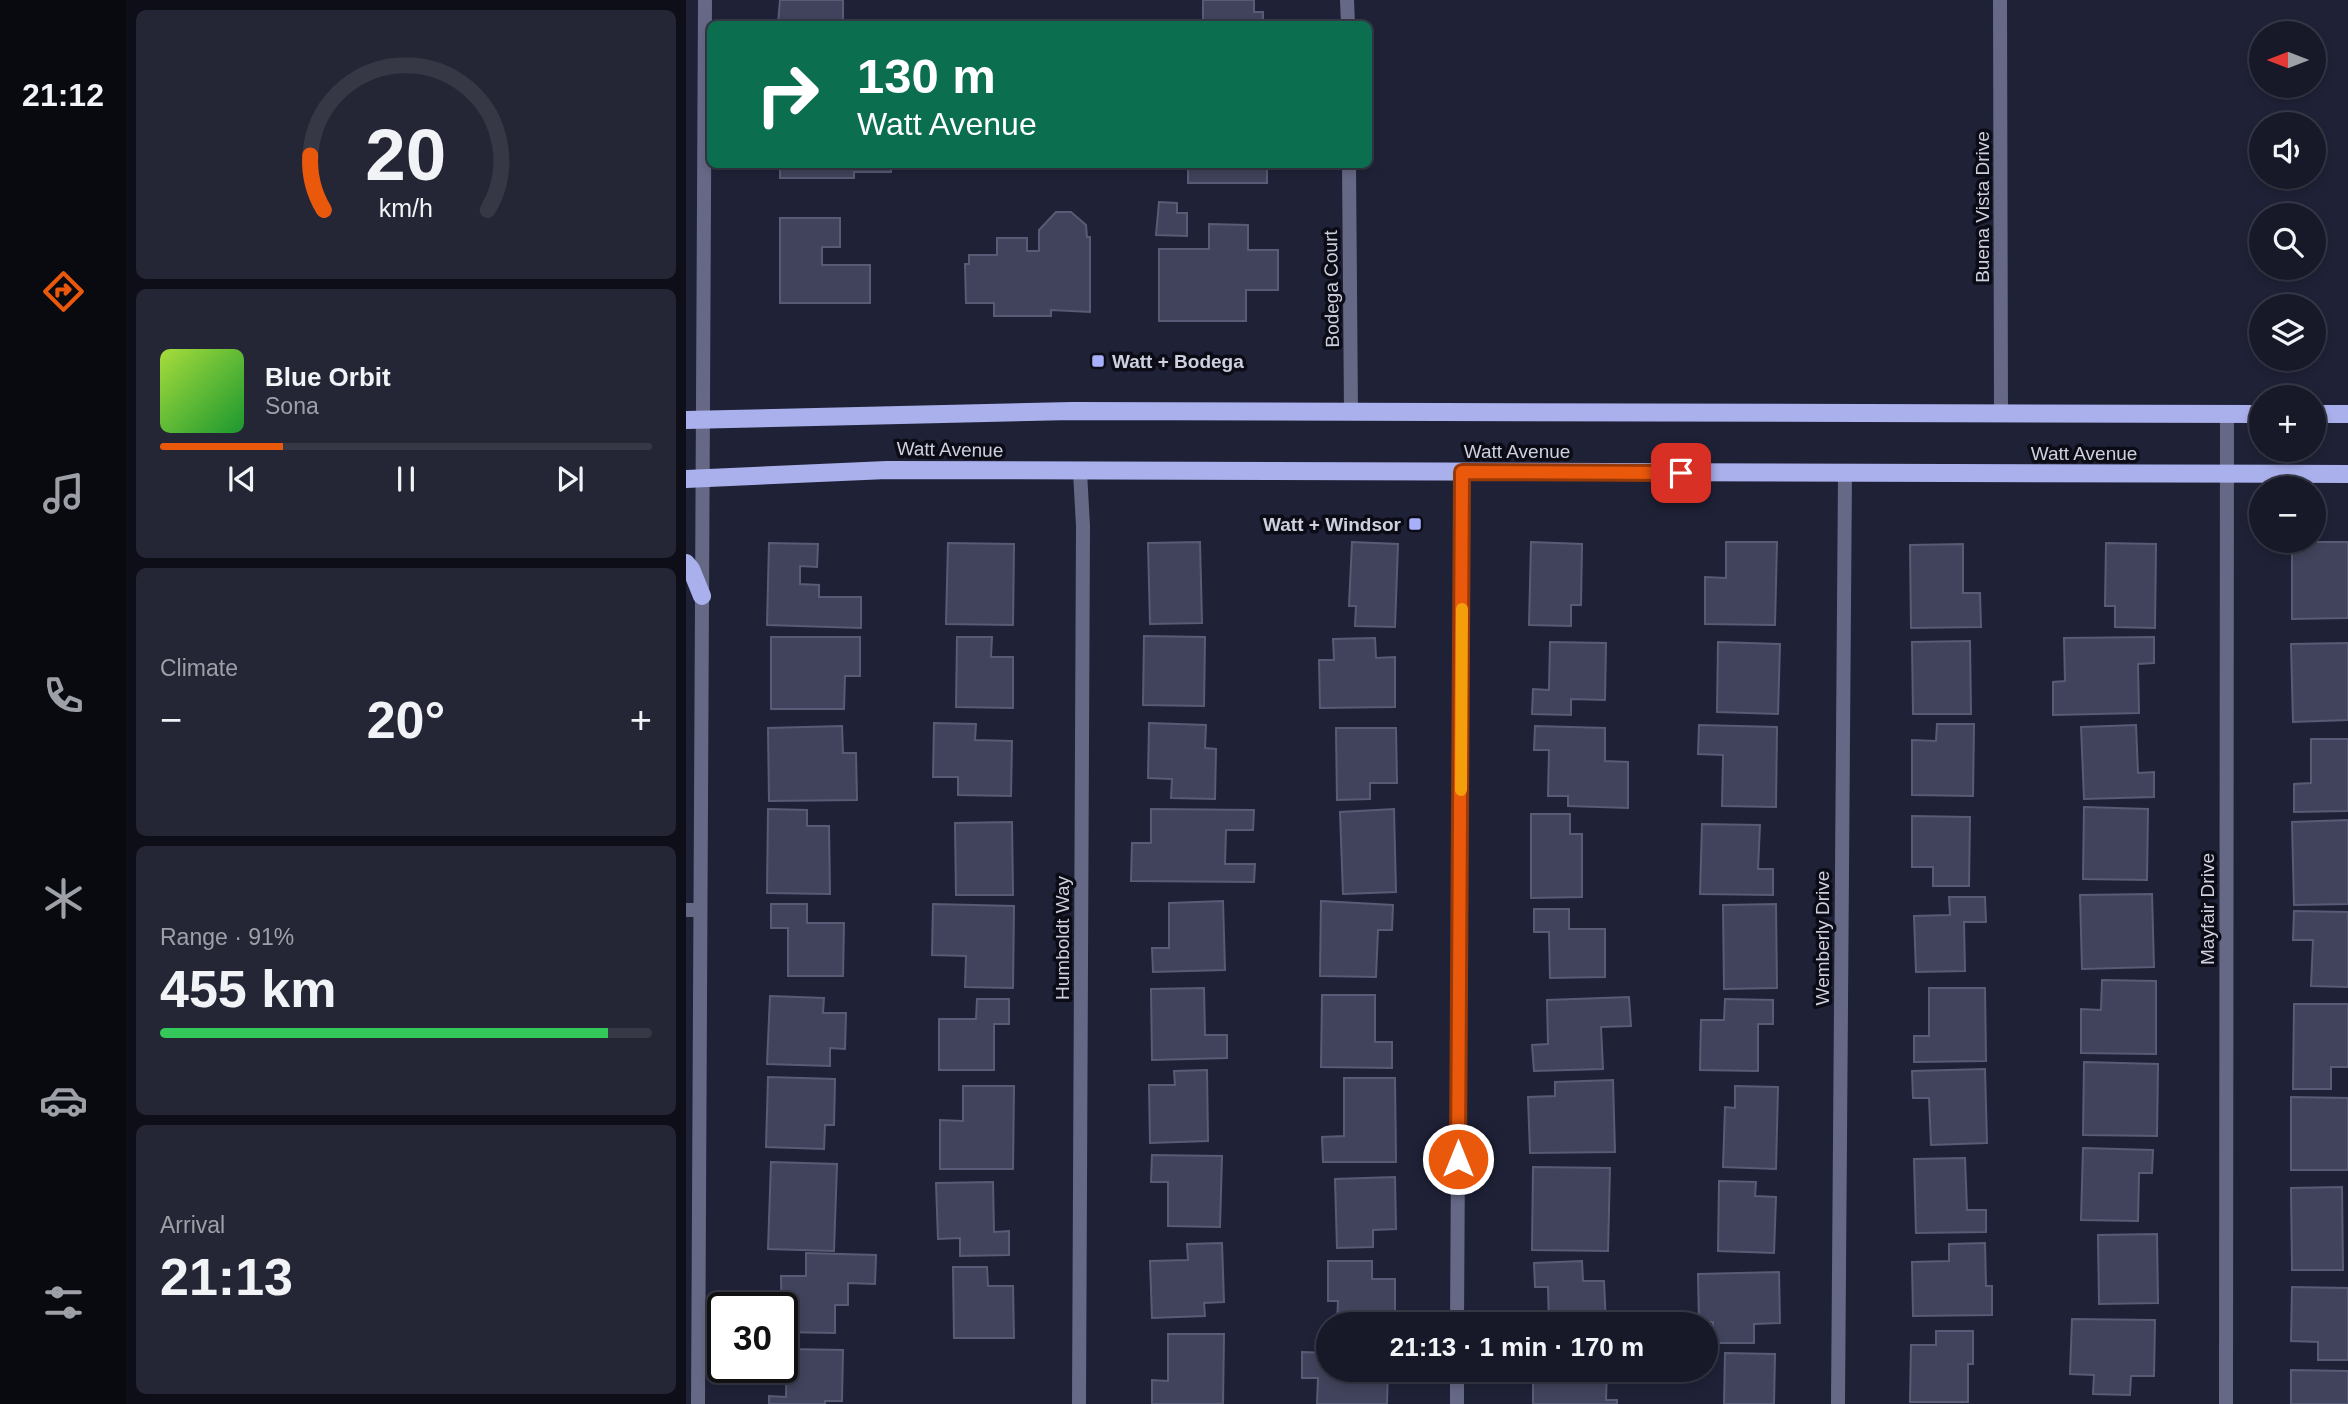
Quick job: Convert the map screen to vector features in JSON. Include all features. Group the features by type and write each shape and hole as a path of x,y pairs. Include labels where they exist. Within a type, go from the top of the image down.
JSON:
{"main road":[{"name":"Watt Avenue","path":"694,420 1072,411 2249,414"},
{"path":"2326,414 2348,414"},
{"name":"Watt Avenue","path":"694,478 887,470 2348,474"},
{"path":"686,563 702,596"}],"street":[{"path":"698,1404 692,1284 693,910 702,596 694,478 694,420 705,0"},
{"path":"1347,0 1348,21"},
{"name":"Buena Vista Drive","path":"2000,0 2001,414"},
{"name":"Bodega Court","path":"1349,168 1351,413"},
{"name":"Mayfair Drive","path":"2227,415 2227,1404"},
{"name":"Humboldt Way","path":"1079,1404 1083,540 1080,472"},
{"path":"1457,1312 1462,472"},
{"name":"Wemberly Drive","path":"1838,1404 1845,473"},
{"path":"1457,1382 1457,1404"}],"building":[{"path":"780,0 843,0 843,21 778,21"},
{"path":"1203,0 1254,0 1254,12 1263,12 1263,21 1203,21"},
{"path":"780,168 891,168 891,172 854,172 854,178 780,178"},
{"path":"1188,168 1267,168 1267,183 1188,183"},
{"path":"1159,202 1177,203 1177,213 1187,213 1187,236 1156,235"},
{"path":"1056,212 1071,212 1086,225 1087,237 1090,237 1090,312 1051,310 1051,316 994,316 994,303 966,303 965,264 969,264 969,255 997,255 997,238 1027,238 1027,251 1039,251 1039,230"},
{"path":"780,218 840,218 840,247 822,247 822,265 870,265 870,303 780,303"},
{"path":"1209,224 1248,225 1248,250 1278,250 1278,290 1246,290 1246,321 1159,321 1159,249 1209,249"},
{"path":"1200,542 1202,623 1150,624 1148,543"},
{"path":"1352,542 1398,544 1395,627 1355,626 1356,606 1349,606"},
{"path":"1531,542 1582,544 1581,605 1571,605 1571,626 1529,625"},
{"path":"1726,542 1777,542 1775,625 1705,624 1705,577 1726,578"},
{"path":"2326,542 2348,542 2348,618 2292,619 2292,553 2326,553"},
{"path":"769,543 818,544 817,567 800,566 800,584 819,585 819,597 861,597 861,628 767,625"},
{"path":"948,543 1014,544 1013,625 946,624"},
{"path":"2106,543 2156,544 2155,628 2115,627 2115,606 2105,606"},
{"path":"1963,544 1963,593 1980,593 1981,627 1911,628 1910,545"},
{"path":"1144,636 1205,637 1204,706 1143,705"},
{"path":"771,637 860,637 860,676 845,676 844,709 771,709"},
{"path":"957,637 992,637 991,657 1013,657 1013,708 956,707"},
{"path":"2154,637 2154,663 2138,664 2139,713 2053,715 2053,682 2065,681 2064,638"},
{"path":"1375,638 1376,658 1395,657 1395,707 1320,708 1319,660 1334,660 1333,639"},
{"path":"1970,641 1971,714 1913,714 1912,642"},
{"path":"1550,642 1606,643 1605,700 1571,699 1571,715 1532,714 1533,689 1549,690"},
{"path":"1718,642 1780,644 1778,714 1717,712"},
{"path":"2348,643 2348,720 2293,722 2291,644"},
{"path":"934,723 976,724 975,740 1012,741 1011,796 958,795 958,777 933,777"},
{"path":"1149,723 1206,725 1205,748 1216,749 1215,799 1171,798 1172,779 1148,778"},
{"path":"1937,724 1974,724 1973,796 1912,795 1912,740 1936,741"},
{"path":"1699,725 1777,727 1776,807 1722,806 1723,755 1698,754"},
{"path":"2136,725 2138,773 2154,772 2154,797 2084,799 2081,727"},
{"path":"842,726 843,753 856,753 857,800 769,801 768,728"},
{"path":"1535,726 1605,728 1605,761 1628,762 1628,808 1568,806 1568,796 1548,796 1549,750 1534,750"},
{"path":"1336,728 1396,728 1397,783 1370,783 1370,799 1337,800"},
{"path":"2311,739 2348,739 2348,811 2294,812 2294,784 2311,783"},
{"path":"2084,807 2148,809 2147,880 2083,879"},
{"path":"768,809 807,810 807,826 829,826 830,894 767,893"},
{"path":"1151,809 1254,810 1253,830 1226,830 1225,864 1255,864 1254,882 1131,881 1132,843 1151,843"},
{"path":"1394,809 1396,892 1343,894 1340,812"},
{"path":"1531,814 1570,814 1570,834 1582,834 1582,897 1531,898"},
{"path":"1912,816 1970,817 1969,886 1933,886 1933,867 1912,867"},
{"path":"2348,820 2348,904 2294,905 2292,822"},
{"path":"1012,822 1013,895 956,895 955,823"},
{"path":"1702,824 1760,825 1758,869 1773,869 1773,895 1700,894"},
{"path":"2152,894 2154,967 2082,969 2080,895"},
{"path":"1949,897 1985,897 1986,922 1964,922 1965,971 1916,972 1914,916 1950,915"},
{"path":"1223,901 1225,970 1153,972 1152,948 1169,948 1169,903"},
{"path":"1321,901 1393,905 1392,930 1378,930 1376,977 1320,976"},
{"path":"771,904 807,904 807,923 844,923 843,976 788,976 788,928 771,928"},
{"path":"933,904 1014,906 1013,988 965,987 966,956 932,955"},
{"path":"1776,904 1777,988 1724,989 1723,905"},
{"path":"1534,909 1569,909 1569,929 1605,929 1605,977 1550,978 1549,932 1534,932"},
{"path":"2294,911 2348,912 2348,987 2311,986 2313,940 2293,940"},
{"path":"2102,980 2156,981 2156,1054 2081,1053 2081,1009 2101,1010"},
{"path":"1204,988 1205,1035 1227,1035 1227,1058 1152,1060 1151,989"},
{"path":"1929,988 1985,988 1986,1061 1914,1062 1914,1036 1929,1036"},
{"path":"1322,995 1375,995 1375,1042 1392,1042 1392,1068 1321,1067"},
{"path":"770,996 824,998 823,1013 846,1013 845,1049 830,1048 830,1066 767,1064"},
{"path":"1629,997 1631,1026 1601,1027 1603,1069 1534,1071 1532,1045 1548,1044 1547,1000"},
{"path":"977,999 1009,999 1009,1024 994,1024 994,1070 939,1070 939,1019 976,1019"},
{"path":"1725,999 1773,1000 1773,1024 1758,1024 1758,1071 1700,1070 1701,1020 1724,1020"},
{"path":"2294,1004 2348,1004 2348,1067 2331,1067 2331,1089 2293,1089"},
{"path":"2084,1062 2158,1064 2157,1136 2083,1135"},
{"path":"1985,1069 1987,1143 1931,1145 1929,1098 1913,1098 1912,1071"},
{"path":"1207,1070 1208,1141 1150,1143 1149,1085 1175,1085 1174,1071"},
{"path":"768,1077 835,1079 834,1125 825,1125 824,1149 766,1147"},
{"path":"1344,1078 1395,1078 1396,1162 1323,1162 1322,1137 1344,1136"},
{"path":"1613,1080 1615,1152 1530,1153 1528,1097 1555,1096 1555,1082"},
{"path":"963,1086 1014,1086 1013,1169 940,1169 940,1120 963,1121"},
{"path":"1735,1086 1778,1087 1776,1169 1723,1167 1725,1107 1735,1108"},
{"path":"2291,1097 2348,1098 2348,1170 2291,1170"},
{"path":"2083,1148 2153,1150 2152,1173 2139,1173 2138,1221 2081,1220"},
{"path":"1152,1155 1222,1156 1220,1227 1168,1226 1168,1182 1151,1182"},
{"path":"1965,1158 1967,1210 1986,1210 1986,1232 1916,1233 1914,1159"},
{"path":"771,1162 837,1164 834,1251 768,1249"},
{"path":"1533,1167 1610,1168 1608,1251 1532,1250"},
{"path":"1395,1177 1396,1229 1373,1230 1373,1247 1337,1248 1335,1179"},
{"path":"1719,1181 1756,1182 1755,1196 1776,1197 1774,1253 1718,1251"},
{"path":"993,1182 994,1232 1009,1231 1009,1255 960,1256 960,1238 938,1239 936,1183"},
{"path":"2342,1187 2343,1270 2292,1270 2291,1188"},
{"path":"2157,1234 2158,1303 2099,1304 2098,1235"},
{"path":"1222,1243 1224,1302 1204,1303 1205,1316 1152,1318 1150,1261 1188,1260 1187,1244"},
{"path":"1985,1243 1986,1286 1992,1286 1992,1315 1913,1316 1912,1262 1949,1261 1949,1244"},
{"path":"806,1253 876,1255 875,1284 848,1283 848,1305 835,1305 835,1333 798,1332 798,1292 781,1292 781,1276 806,1276"},
{"path":"1328,1261 1372,1261 1372,1279 1395,1279 1395,1312 1338,1312 1338,1301 1328,1301"},
{"path":"1582,1261 1583,1281 1604,1281 1605,1312 1549,1312 1548,1287 1535,1287 1534,1263"},
{"path":"953,1267 987,1267 988,1286 1013,1286 1014,1338 954,1338"},
{"path":"1779,1272 1780,1323 1754,1324 1754,1343 1718,1343 1718,1312 1699,1312 1698,1274"},
{"path":"2292,1287 2348,1288 2348,1360 2318,1360 2318,1342 2291,1341"},
{"path":"2072,1319 2155,1320 2154,1376 2131,1376 2130,1395 2093,1394 2094,1375 2070,1374"},
{"path":"1936,1331 1973,1331 1973,1364 1968,1364 1968,1402 1910,1402 1911,1345 1936,1345"},
{"path":"1168,1334 1224,1334 1223,1404 1152,1404 1152,1380 1168,1381"},
{"path":"798,1349 843,1350 842,1401 825,1401 825,1404 769,1404 769,1396 786,1397 786,1383 798,1383"},
{"path":"1302,1352 1316,1353 1316,1378 1302,1378"},
{"path":"1725,1353 1775,1354 1774,1404 1724,1404"},
{"path":"2291,1370 2348,1371 2348,1404 2291,1404"},
{"path":"1318,1382 1388,1382 1387,1404 1317,1404"},
{"path":"1533,1382 1607,1382 1606,1400 1617,1400 1617,1404 1533,1404"}],"slow traffic":[{"path":"1461,790 1462,609"}],"place":[{"name":"Watt + Bodega","path":"1098,361"},
{"name":"Watt + Windsor","path":"1415,524"}],"route":[{"path":"1458,1159 1462,472 1681,473"}]}
